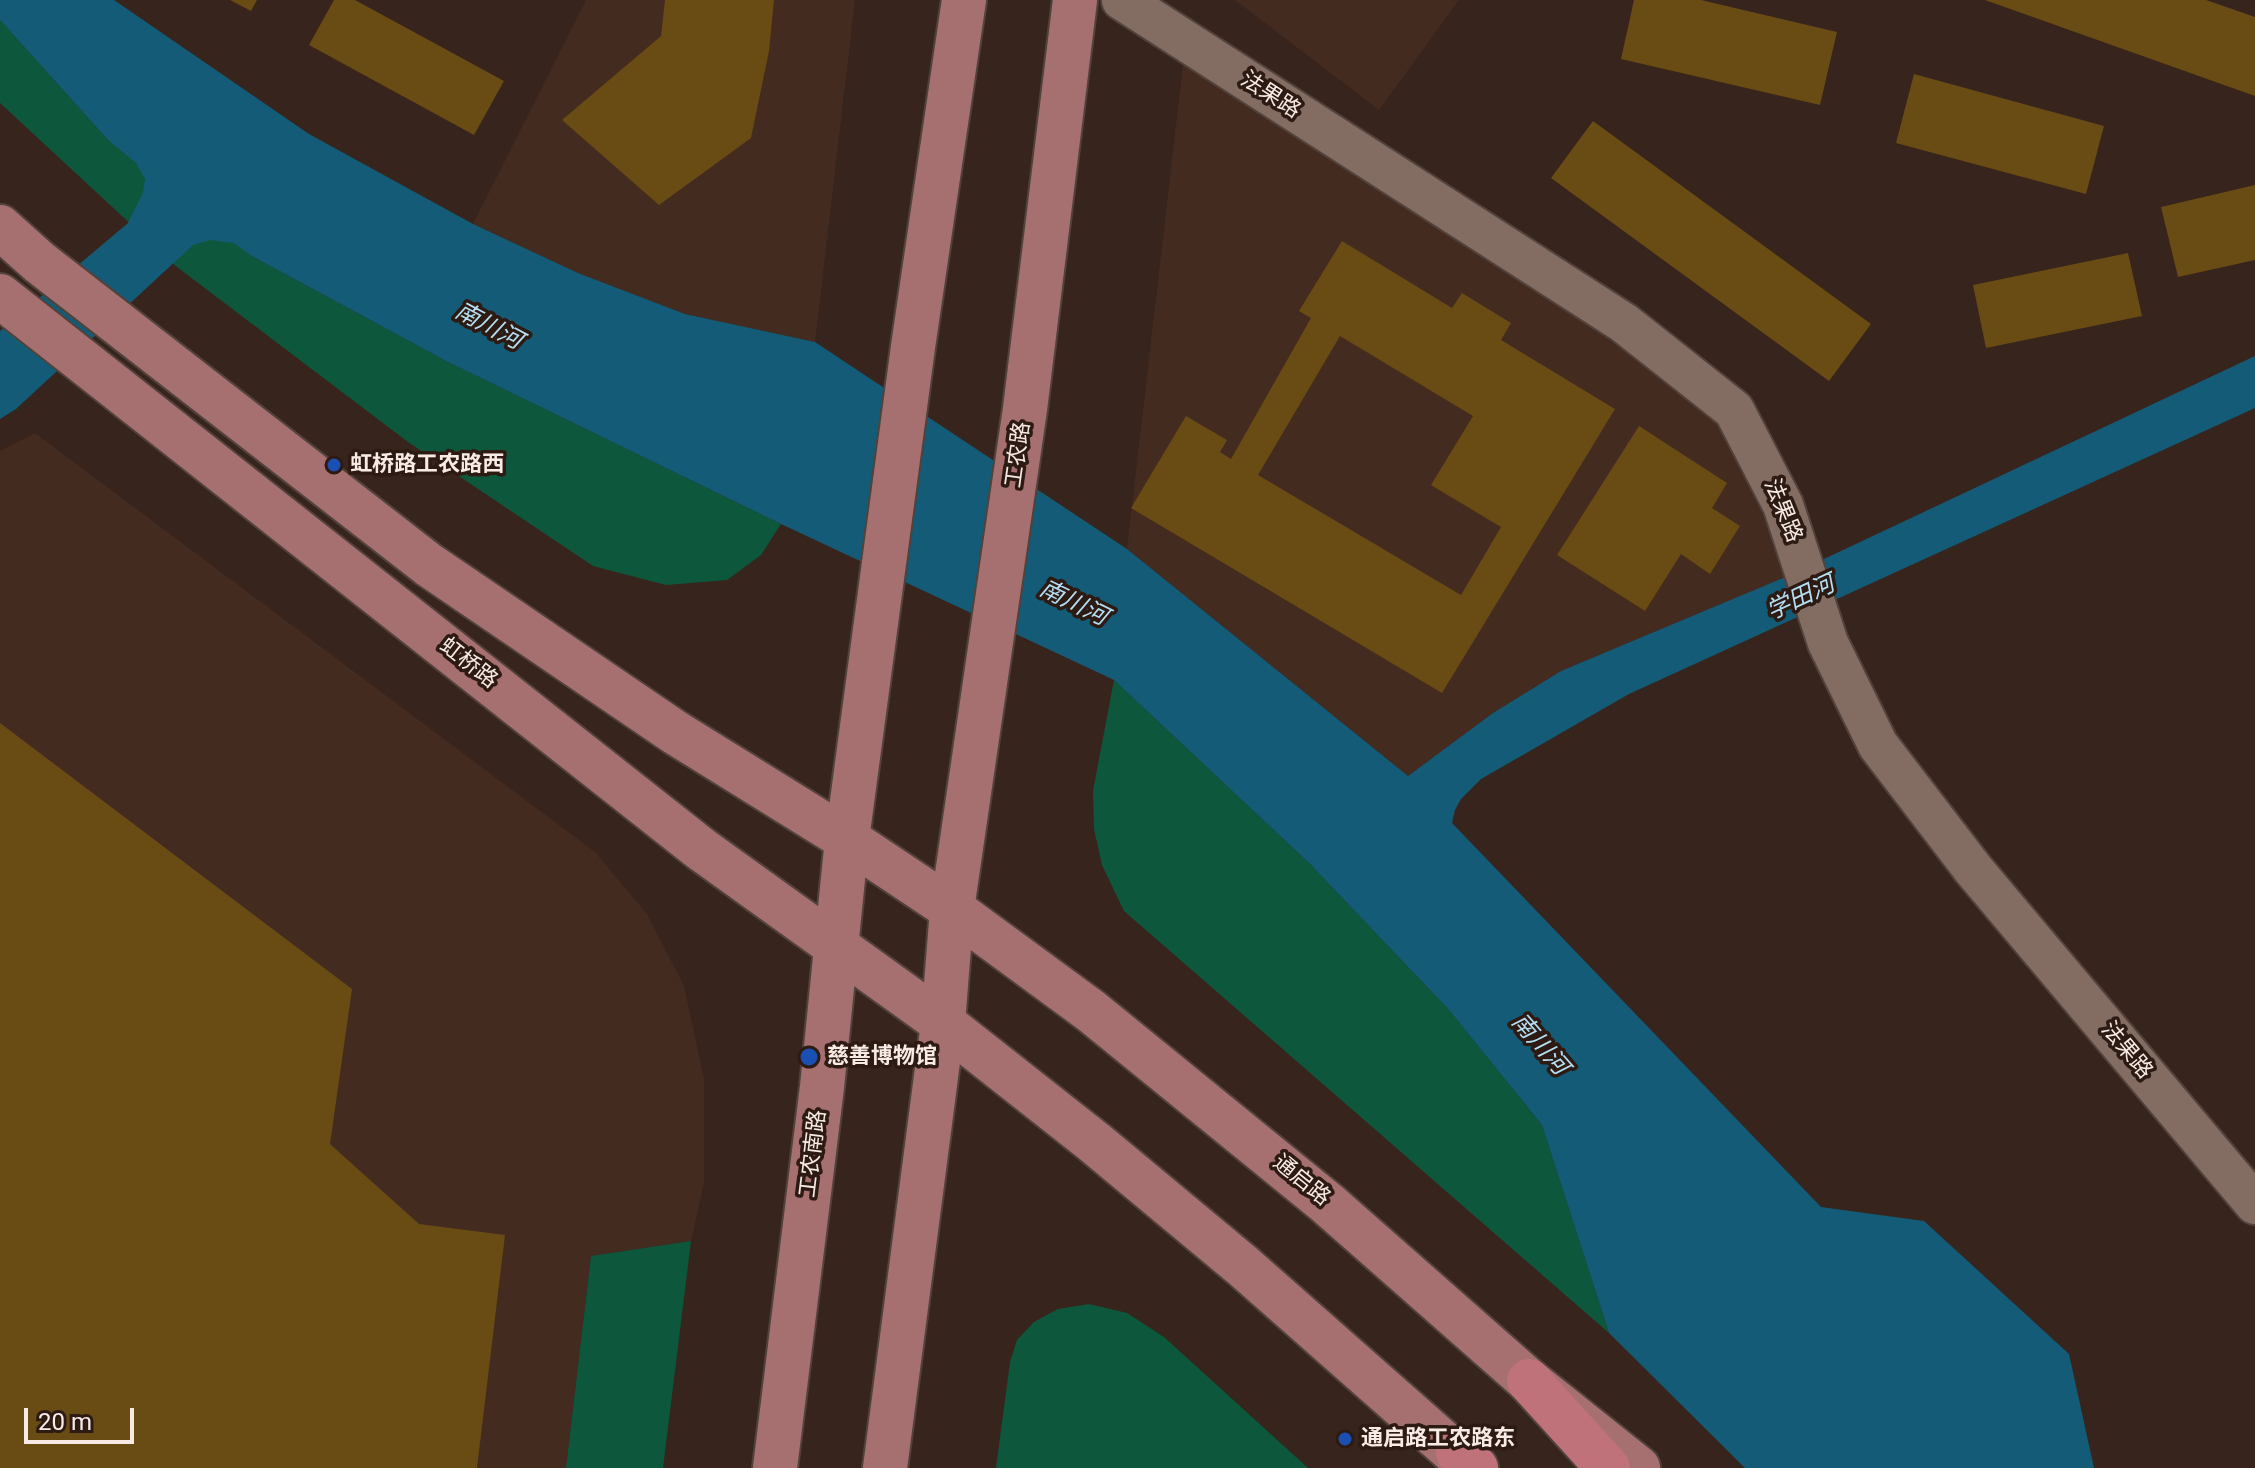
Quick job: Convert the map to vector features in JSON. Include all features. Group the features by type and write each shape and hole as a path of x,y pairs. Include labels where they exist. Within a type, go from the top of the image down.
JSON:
{"highway":[{"path":"1529,1381 1608,1468"}],"main road":[{"path":"847,839 913,347 964,0"},
{"name":"工农路","path":"952,909 1025,409 1075,0"},
{"path":"0,227 39,262 429,565 676,733 847,839 952,909 943,1023 885,1468"},
{"name":"虹桥路","path":"0,296 701,849 943,1023"},
{"name":"工农南路","path":"775,1468 847,839"},
{"name":"通启路","path":"952,909 1091,1011 1328,1204 1529,1381 1638,1468"},
{"path":"943,1023 1243,1266 1469,1463"}],"street":[{"name":"法果路","path":"1122,0 1624,323 1734,410 1783,505 1828,643 1878,745 1973,869 2255,1204"}],"shaded area":[{"path":"586,0 855,0 815,342 685,314 578,273 473,224"},
{"path":"1235,0 1459,0 1379,110"},
{"path":"1184,56 1666,374 1730,434 1790,575 1561,671 1493,713 1408,776 1127,549"},
{"path":"35,433 595,852 647,914 684,986 704,1079 704,1183 691,1241 591,1256 566,1468 0,1468 0,451"}],"green space":[{"path":"0,20 108,140 250,255 446,361 781,524 761,555 727,580 666,585 593,566 408,442 177,267 0,103"},
{"path":"1114,680 1309,863 1449,1010 1542,1125 1609,1333 1124,911 1102,865 1094,829 1093,791"},
{"path":"691,1241 663,1468 566,1468 591,1256"},
{"path":"1089,1304 1127,1313 1164,1337 1308,1468 996,1468 1010,1362 1017,1340 1034,1322 1058,1309"}],"water":[{"path":"0,0 114,0 309,134 473,224 578,273 685,314 815,342 1127,549 1408,776 1493,713 1561,671 1790,575 2255,356 2255,408 1629,694 1481,779 1461,799 1452,823 1821,1207 1924,1221 2069,1354 2094,1468 1745,1468 1609,1333 1542,1125 1449,1010 1309,863 1114,680 781,524 446,361 250,255 234,243 210,240 193,245 16,409 0,419 0,331 128,223 143,193 145,179 136,163 108,140 0,20"}],"building":[{"path":"230,0 257,0 251,11"},
{"path":"334,0 355,0 504,81 474,135 309,45"},
{"path":"665,0 774,0 769,51 751,138 659,205 562,120 661,36"},
{"path":"1634,0 1701,0 1837,32 1820,105 1621,59"},
{"path":"1985,0 2206,0 2255,17 2255,96"},
{"path":"1914,74 2104,126 2086,194 1896,143"},
{"path":"1593,121 1871,324 1829,381 1551,178"},
{"path":"2255,185 2255,260 2178,277 2161,207"},
{"path":"1342,241 1452,308 1462,293 1511,323 1501,340 1615,409 1442,693 1131,508 1186,416 1227,440 1220,452 1231,459 1311,318 1299,311","holes":["1340,336 1473,416 1431,485 1501,527 1461,595 1258,475"]},
{"path":"2128,253 2142,316 1986,348 1973,285"},
{"path":"1639,426 1727,483 1712,508 1740,526 1710,574 1681,554 1645,611 1557,555"},
{"path":"0,723 352,989 330,1144 419,1224 505,1235 477,1468 0,1468"}],"place":[{"name":"虹桥路工农路西","path":"334,465"},
{"name":"慈善博物馆","path":"809,1057"},
{"name":"通启路工农路东","path":"1345,1439"}],"water label":[{"name":"南川河","path":"488,327"},
{"name":"学田河","path":"1801,599"},
{"name":"南川河","path":"1073,604"},
{"name":"南川河","path":"1539,1045"}]}
